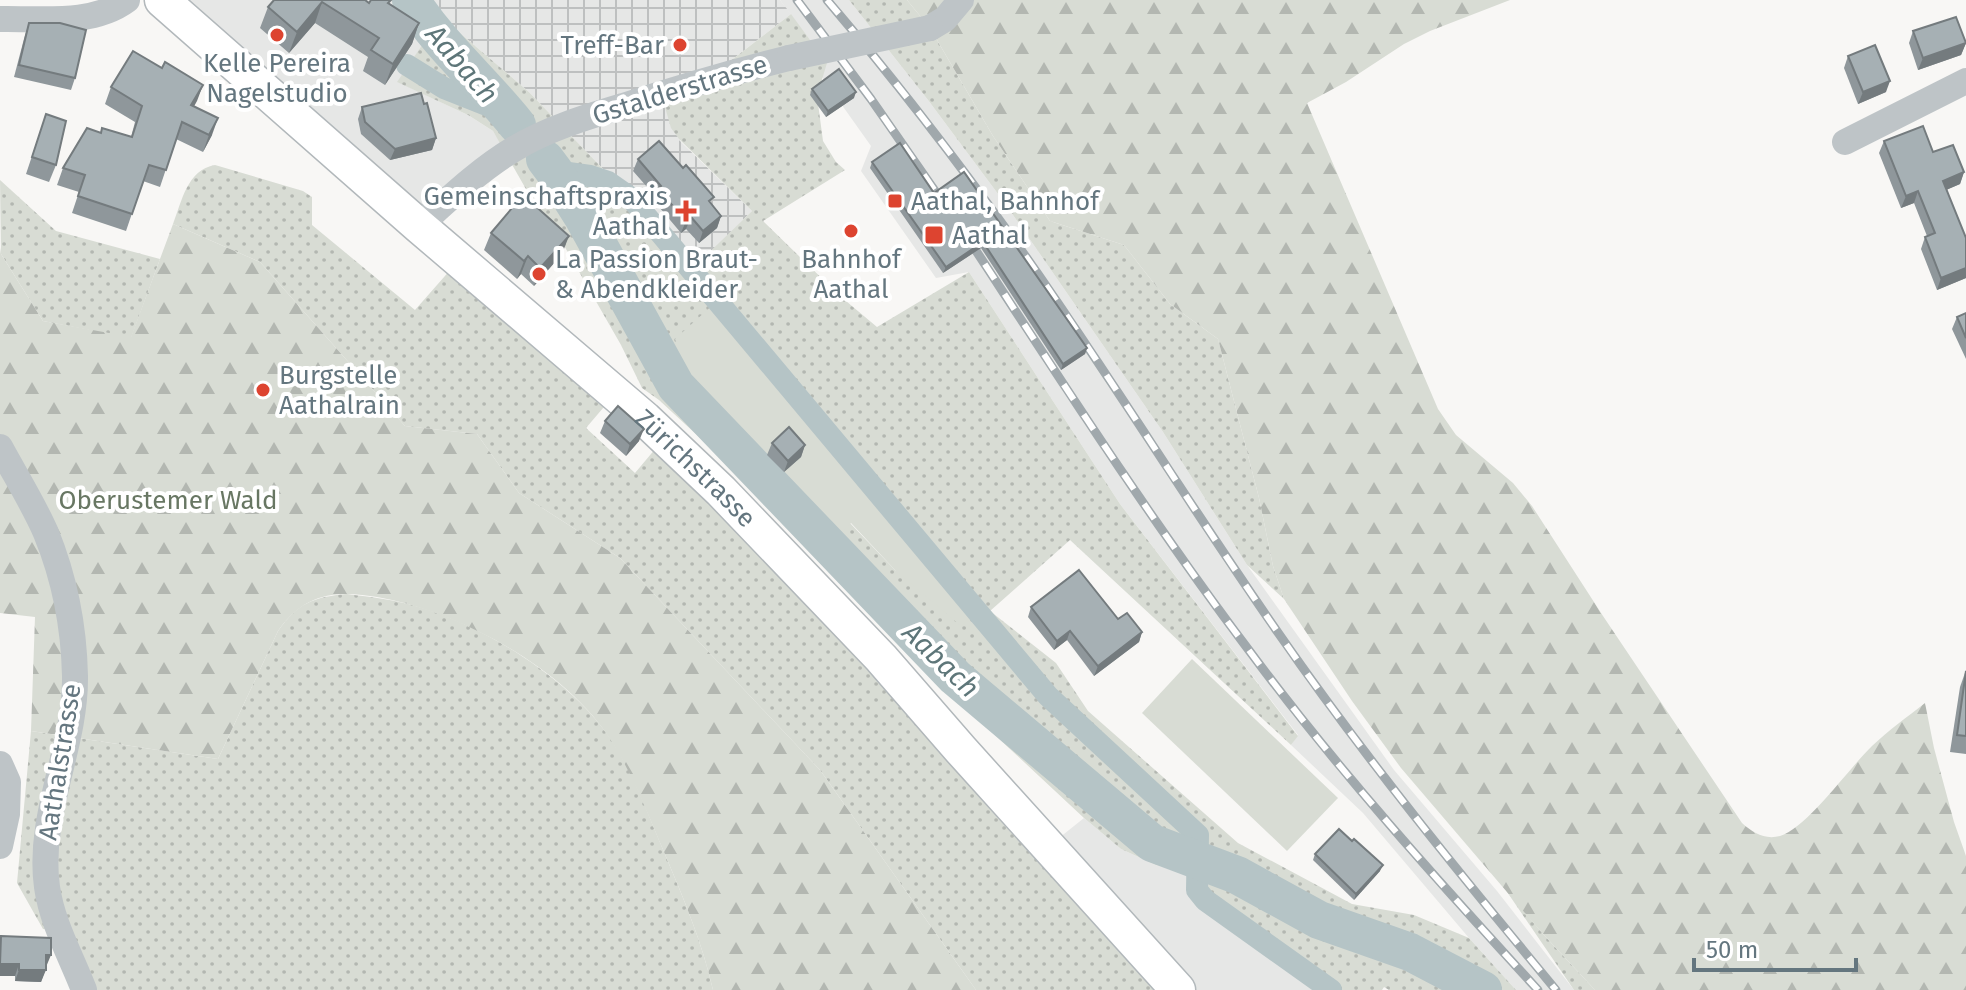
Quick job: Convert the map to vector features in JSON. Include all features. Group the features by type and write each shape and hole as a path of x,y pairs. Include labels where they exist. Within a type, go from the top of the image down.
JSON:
{"main road":[{"name":"Zürichstrasse","path":"162,0 654,428 740,510 871,647 1178,990"}],"street":[{"path":"0,19 84,17 110,10 127,0"},
{"name":"Gstalderstrasse","path":"419,226 493,163 533,139 577,121 707,79 930,28 945,19 961,0"},
{"path":"1845,142 1966,81"},
{"name":"Aathalstrasse","path":"0,447 44,530 65,594 74,656 73,716 52,807 47,886 52,908 84,990"},
{"path":"0,764 8,782 7,814 0,846"}],"shaded area":[{"path":"162,0 392,0 422,45 398,82 468,115 493,131 507,153 419,226"},
{"path":"428,0 780,0 791,14 707,79 679,140 752,211 691,271 631,198 529,92 433,10"},
{"path":"780,0 849,0 1004,202 1163,432 1247,565 1394,770 1497,891 1574,990 1516,990 1363,813 1291,745 1298,735 1120,504 969,272 936,278 861,171 871,146 817,70 827,63"},
{"path":"1084,818 1121,849 1156,865 1193,874 1194,892 1205,907 1325,990 1195,990 1059,838"}],"green space":[{"path":"392,0 428,0 433,10 529,92 631,198 691,270 752,211 679,139 671,128 661,93 707,79 791,14 827,63 817,96 823,141 845,170 763,221 840,296 877,327 969,272 1120,504 1298,736 1291,745 1070,540 990,611 1056,663 1088,711 1238,843 1352,904 1414,915 1469,938 1516,990 1389,990 1384,987 1382,990 1325,990 1205,907 1194,892 1193,874 1156,865 1121,849 1084,818 947,693 712,449 642,388 562,242 547,226 493,131 468,115 397,82 422,45","holes":["729,430 976,611 895,570 850,523 834,537 801,508"]},
{"path":"849,0 907,0 930,28 993,136 1050,221 1124,245 1170,304 1218,339 1259,498 1273,566 1284,599 1247,565 1163,432 1004,202"},
{"path":"907,0 1510,0 1404,44 1307,103 1438,409 1456,435 1513,483 1532,506 1742,823 1755,833 1775,837 1791,831 1815,810 1872,746 1925,703 1934,748 1966,856 1966,990 1595,990 1401,768 1284,599 1273,566 1259,498 1218,339 1170,304 1124,245 1050,221 993,136 930,28"},
{"path":"215,165 303,191 312,197 312,225 415,310 459,260 615,394 586,428 635,473 656,448 866,663 1155,990 976,990 820,770 620,558 519,493 477,434 405,426 260,262 173,224 192,180 198,173"},
{"path":"0,180 56,231 160,259 131,338 43,321 1,254"},
{"name":"Oberustemer Wald","path":"173,224 260,262 405,426 477,434 519,493 620,558 820,770 976,990 713,990 692,920 640,796 620,755 593,717 544,671 515,652 485,634 422,608 392,600 343,594 315,600 302,607 278,631 218,759 31,731 35,617 0,613 0,247 1,254 43,321 131,337"},
{"path":"716,302 976,611 961,626 895,570 851,523 835,538 801,508 729,430 690,378 675,339"},
{"path":"347,594 410,605 445,616 500,642 552,678 595,719 620,754 640,795 692,920 713,990 84,990 59,930 43,929 17,883 31,731 218,759 285,621 307,603"},
{"path":"1192,659 1338,798 1287,851 1142,713"},
{"path":"1501,883 1543,934 1595,990 1574,990"}],"building":[{"path":"274,0 365,0 369,3 371,0 391,0 388,3 419,23 393,64 371,50 379,38 322,2 297,32 268,7"},
{"path":"1956,17 1966,43 1923,58 1913,31"},
{"path":"29,23 60,23 86,30 75,78 19,65"},
{"path":"1875,45 1890,81 1863,92 1848,56"},
{"path":"133,51 162,68 165,62 203,85 191,105 218,118 209,135 182,122 166,170 149,165 132,214 78,196 85,175 63,168 87,128 101,133 102,128 132,137 142,106 111,87"},
{"path":"839,69 856,92 828,111 812,89"},
{"path":"421,93 424,104 427,103 436,138 395,149 365,122 362,107"},
{"path":"46,114 66,121 56,165 32,157"},
{"path":"1923,126 1933,152 1953,145 1964,172 1943,181 1966,238 1966,268 1941,278 1925,237 1935,233 1918,191 1906,196 1884,141"},
{"path":"659,141 683,168 686,165 714,197 709,201 721,216 703,231 691,217 686,221 658,189 661,186 638,159"},
{"path":"900,143 934,193 964,172 1087,348 1063,364 983,242 946,267 872,162"},
{"path":"523,195 569,236 540,268 528,256 524,261 491,233"},
{"path":"1966,313 1966,338 1957,317"},
{"path":"618,406 644,429 630,444 605,421"},
{"path":"789,427 805,445 788,461 772,443"},
{"path":"1079,570 1118,619 1127,613 1142,632 1098,666 1070,631 1057,641 1031,607"},
{"path":"1966,671 1966,736 1957,735"},
{"path":"1339,829 1383,865 1356,894 1315,854"},
{"path":"1,936 51,938 51,955 46,955 46,970 19,970 19,964 0,964"}],"waterway":[{"name":"Aabach","path":"411,0 435,33 517,125"},
{"path":"407,65 444,88 507,113"},
{"name":"Aabach","path":"545,159 583,217 676,386 955,677 1152,843 1237,875 1319,920 1410,952 1483,990"},
{"path":"554,171 608,182 631,198 1048,696 1198,835 1197,890 1205,900 1331,990"}],"railway":[{"path":"797,0 949,211"},
{"path":"827,0 928,125 1024,254 1247,587 1345,726 1556,990"},
{"path":"965,234 1138,496 1282,694 1352,781 1538,990"}],"place":[{"name":"Kelle Pereira Nagelstudio","path":"277,35"},
{"name":"Treff-Bar","path":"680,45"},
{"name":"Aathal, Bahnhof","path":"895,201"},
{"name":"Gemeinschaftspraxis Aathal","path":"686,211"},
{"name":"Bahnhof Aathal","path":"851,231"},
{"name":"Aathal","path":"934,235"},
{"name":"La Passion Braut- & Abendkleider","path":"539,274"},
{"name":"Burgstelle Aathalrain","path":"263,390"}]}
